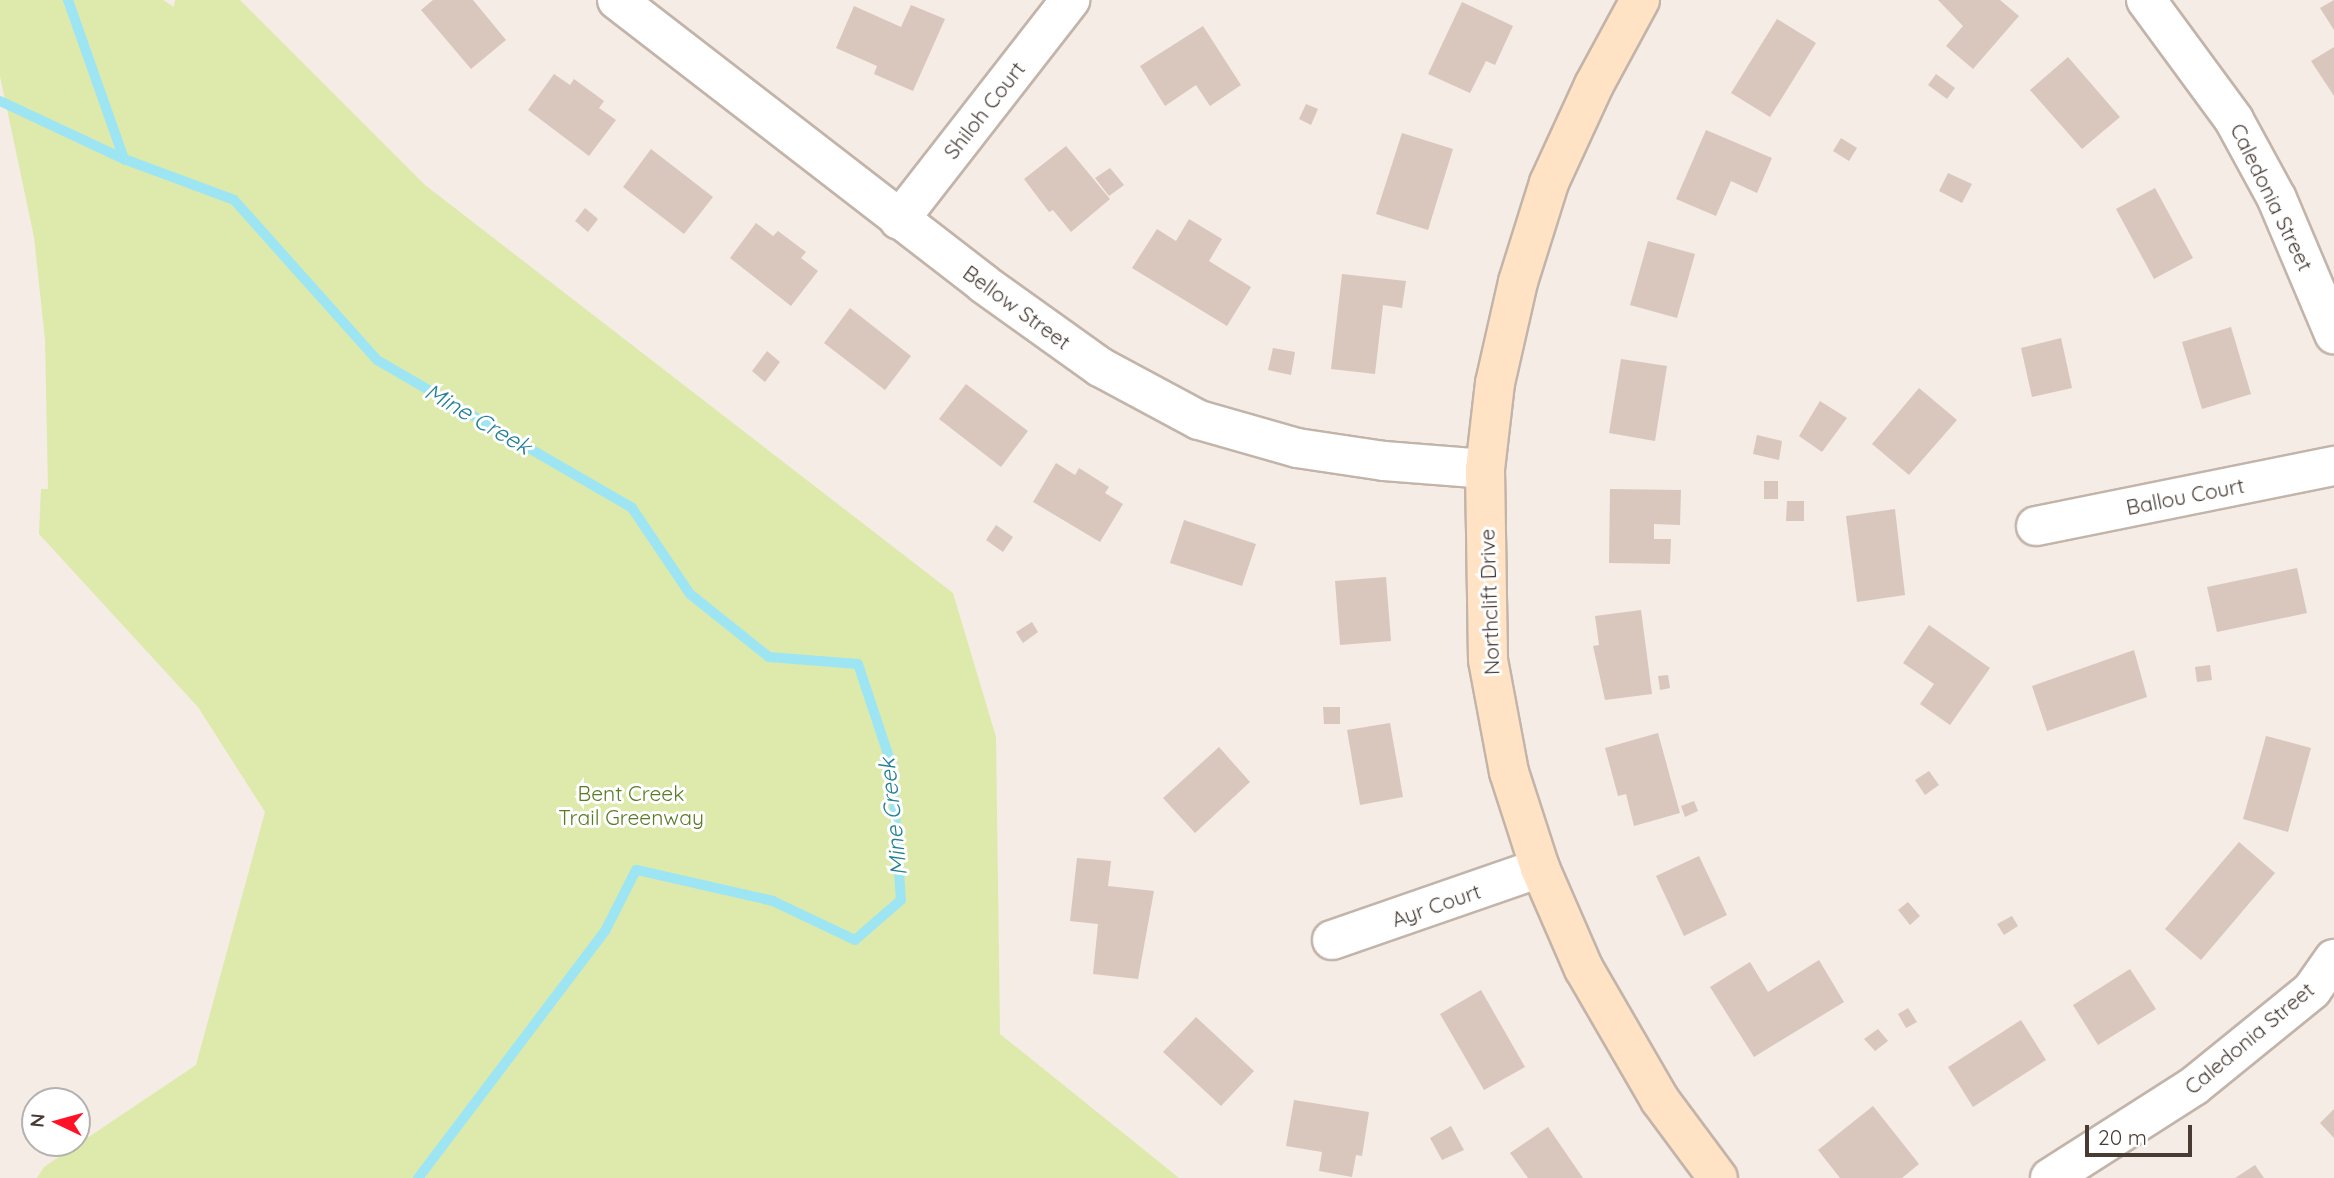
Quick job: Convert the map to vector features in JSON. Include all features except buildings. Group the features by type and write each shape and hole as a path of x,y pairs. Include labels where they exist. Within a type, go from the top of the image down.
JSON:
{"street":[{"name":"Bellow Street","path":"617,0 899,220 1100,367 1199,420 1297,448 1395,463 1485,469"},
{"name":"Shiloh Court","path":"899,220 1070,0"},
{"name":"Northclift Drive","path":"1640,0 1594,85 1549,183 1515,294 1495,383 1485,469 1488,660 1508,772 1540,868 1591,981 1660,1100 1718,1178"},
{"name":"Caledonia Street","path":"2146,0 2234,120 2277,198 2334,334"},
{"name":"Ballou Court","path":"2036,526 2334,466"},
{"name":"Ayr Court","path":"1332,940 1540,868"},
{"name":"Caledonia Street","path":"2050,1178 2194,1086 2312,990 2334,959"}],"green space":[{"name":"Bent Creek Trail Greenway","path":"0,0 163,0 174,7 175,0 240,0 425,185 953,593 996,737 1000,1034 1179,1178 37,1178 44,1167 59,1157 91,1157 91,1135 196,1065 265,812 198,707 39,534 41,489 48,489 45,339 34,237 0,76"}],"waterway":[{"path":"68,0 124,159"},
{"name":"Mine Creek","path":"0,101 124,159 234,200 377,360 632,508 690,594 769,657 858,664 892,766 901,900 855,940 773,901 636,870 605,931 418,1178"}]}
